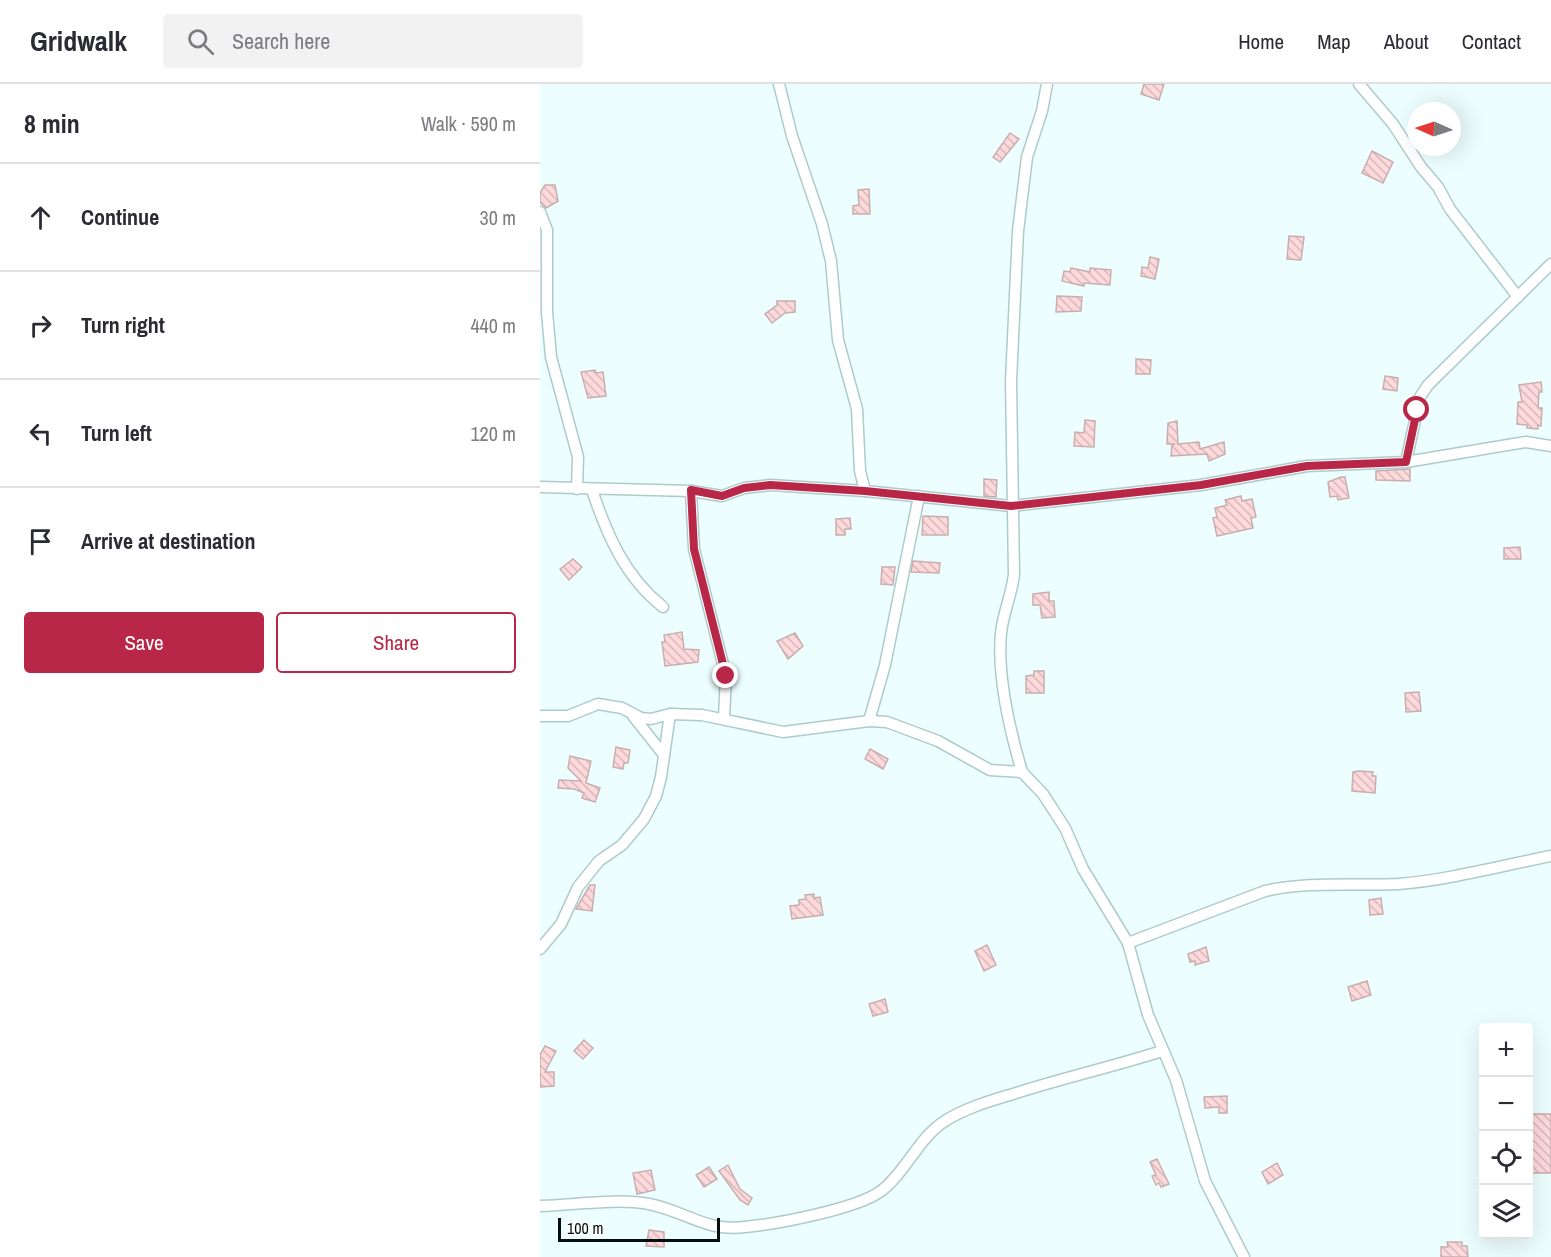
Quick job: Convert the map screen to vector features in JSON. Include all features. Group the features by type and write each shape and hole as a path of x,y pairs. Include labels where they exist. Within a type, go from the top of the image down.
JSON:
{"street":[{"path":"779,84 792,136 822,224 831,261 838,340 856,409 865,491"},
{"path":"1047,84 1042,111 1027,157 1018,231 1011,381 1012,593 1001,631 1000,652 1015,748 1022,772 1043,794 1065,828 1083,868 1128,943 1148,1015 1176,1080 1205,1181 1244,1257"},
{"path":"1359,84 1387,117 1421,167 1438,187 1450,209 1518,297"},
{"path":"540,212 547,230 547,312 551,357 578,457 577,489"},
{"path":"1406,462 1420,397 1428,385 1551,264"},
{"path":"540,487 592,490 691,490 722,496 744,488 770,485 865,491 1011,506 1201,485 1307,466 1406,462 1526,442 1551,446"},
{"path":"592,490 612,543 628,571 646,593 663,607"},
{"path":"691,490 694,549 726,676 724,718"},
{"path":"869,721 885,665 919,496"},
{"path":"1013,527 1033,505"},
{"path":"540,716 568,716 598,704 622,708 633,716 664,755"},
{"path":"540,949 561,924 578,887 599,861 622,845 644,819 656,796 670,714"},
{"path":"633,716 651,719 670,714 724,718 763,730 783,732 869,721 895,724 938,741 990,770 1022,772"},
{"path":"1128,943 1265,891 1313,884 1399,884 1485,871 1551,856"},
{"path":"540,1206 636,1202 674,1210 702,1224 721,1229 766,1224 826,1210 858,1202 880,1192 944,1121 963,1111 1045,1084 1162,1051"}],"building":[{"path":"1144,84 1164,84 1159,100 1141,94"},
{"path":"1010,133 1019,139 1000,162 993,157"},
{"path":"1372,151 1393,162 1383,183 1362,173"},
{"path":"545,185 555,185 558,201 546,208 540,202 540,193"},
{"path":"869,189 870,214 853,214 853,206 859,205 858,190"},
{"path":"1289,236 1304,237 1301,260 1287,259"},
{"path":"1150,257 1159,259 1155,279 1141,276 1142,267 1148,268"},
{"path":"1071,268 1090,272 1090,268 1111,270 1110,285 1084,283 1084,286 1062,281 1064,271 1070,272"},
{"path":"1057,296 1082,297 1081,311 1056,312"},
{"path":"777,301 795,301 795,312 785,313 772,323 765,314 777,305"},
{"path":"1136,359 1151,360 1150,374 1136,374"},
{"path":"595,370 596,373 603,372 606,396 588,398 581,372"},
{"path":"1385,376 1398,378 1397,391 1383,389"},
{"path":"1541,382 1542,392 1539,392 1538,408 1542,408 1541,426 1538,425 1538,429 1517,424 1518,402 1522,402 1519,385"},
{"path":"1085,420 1095,421 1094,447 1074,446 1075,432 1084,433"},
{"path":"1177,421 1178,444 1199,442 1200,449 1224,442 1225,454 1209,461 1207,454 1171,456 1172,445 1175,444 1167,444 1168,423"},
{"path":"1410,469 1410,481 1376,480 1376,471"},
{"path":"1345,477 1349,498 1338,500 1337,496 1330,497 1328,482"},
{"path":"984,479 997,480 996,497 984,496"},
{"path":"1241,496 1242,501 1252,499 1256,517 1251,518 1253,528 1217,536 1213,518 1217,517 1215,508 1227,505 1225,500"},
{"path":"923,516 948,517 948,535 922,535"},
{"path":"850,518 851,529 845,529 845,535 836,535 836,519"},
{"path":"1520,547 1521,559 1504,559 1504,548"},
{"path":"573,559 582,567 569,580 560,569"},
{"path":"913,561 940,563 939,573 911,572"},
{"path":"882,567 895,567 893,585 881,584"},
{"path":"1049,592 1049,601 1054,601 1055,617 1042,618 1040,605 1033,605 1033,594"},
{"path":"682,632 684,649 699,650 698,662 665,666 662,642 665,642 664,635"},
{"path":"795,633 803,646 788,659 777,641"},
{"path":"1034,671 1044,671 1044,693 1026,693 1026,676 1034,675"},
{"path":"1419,692 1421,711 1406,712 1405,693"},
{"path":"616,747 630,750 628,763 624,763 623,769 613,767"},
{"path":"870,749 888,759 883,769 865,759"},
{"path":"570,756 591,761 586,783 600,788 595,802 582,798 584,793 574,789 558,788 559,780 581,781 568,768"},
{"path":"1353,772 1373,772 1372,776 1376,776 1375,793 1352,791"},
{"path":"590,885 595,885 592,911 576,909"},
{"path":"814,894 814,898 820,897 823,915 792,919 790,906 799,905 799,900 806,899 805,895"},
{"path":"1381,898 1383,914 1370,915 1369,900"},
{"path":"987,945 996,965 984,971 975,951"},
{"path":"1206,947 1209,961 1195,965 1195,961 1190,962 1188,954"},
{"path":"1367,981 1371,995 1352,1001 1348,987"},
{"path":"885,999 888,1012 873,1016 869,1004"},
{"path":"584,1040 593,1048 583,1059 574,1051"},
{"path":"545,1046 556,1051 545,1072 554,1072 554,1086 540,1087 540,1055"},
{"path":"1227,1096 1227,1113 1219,1113 1219,1107 1205,1108 1204,1097"},
{"path":"1533,1114 1551,1114 1551,1173 1533,1173"},
{"path":"1157,1159 1169,1184 1161,1187 1159,1183 1156,1185 1152,1176 1156,1175 1150,1162"},
{"path":"1277,1163 1283,1175 1268,1184 1262,1172"},
{"path":"728,1165 740,1189 752,1198 748,1205 740,1200 719,1171"},
{"path":"709,1167 717,1179 704,1187 696,1175"},
{"path":"651,1170 655,1190 637,1194 633,1173"},
{"path":"649,1230 664,1232 664,1247 646,1246"},
{"path":"1447,1242 1462,1242 1462,1246 1467,1246 1468,1257 1441,1257 1441,1247 1448,1247"}],"route":[{"path":"726,676 694,549 691,490 722,496 744,488 770,485 865,491 1011,506 1082,500 1201,485 1307,466 1406,462 1415,429 1417,410"}]}
